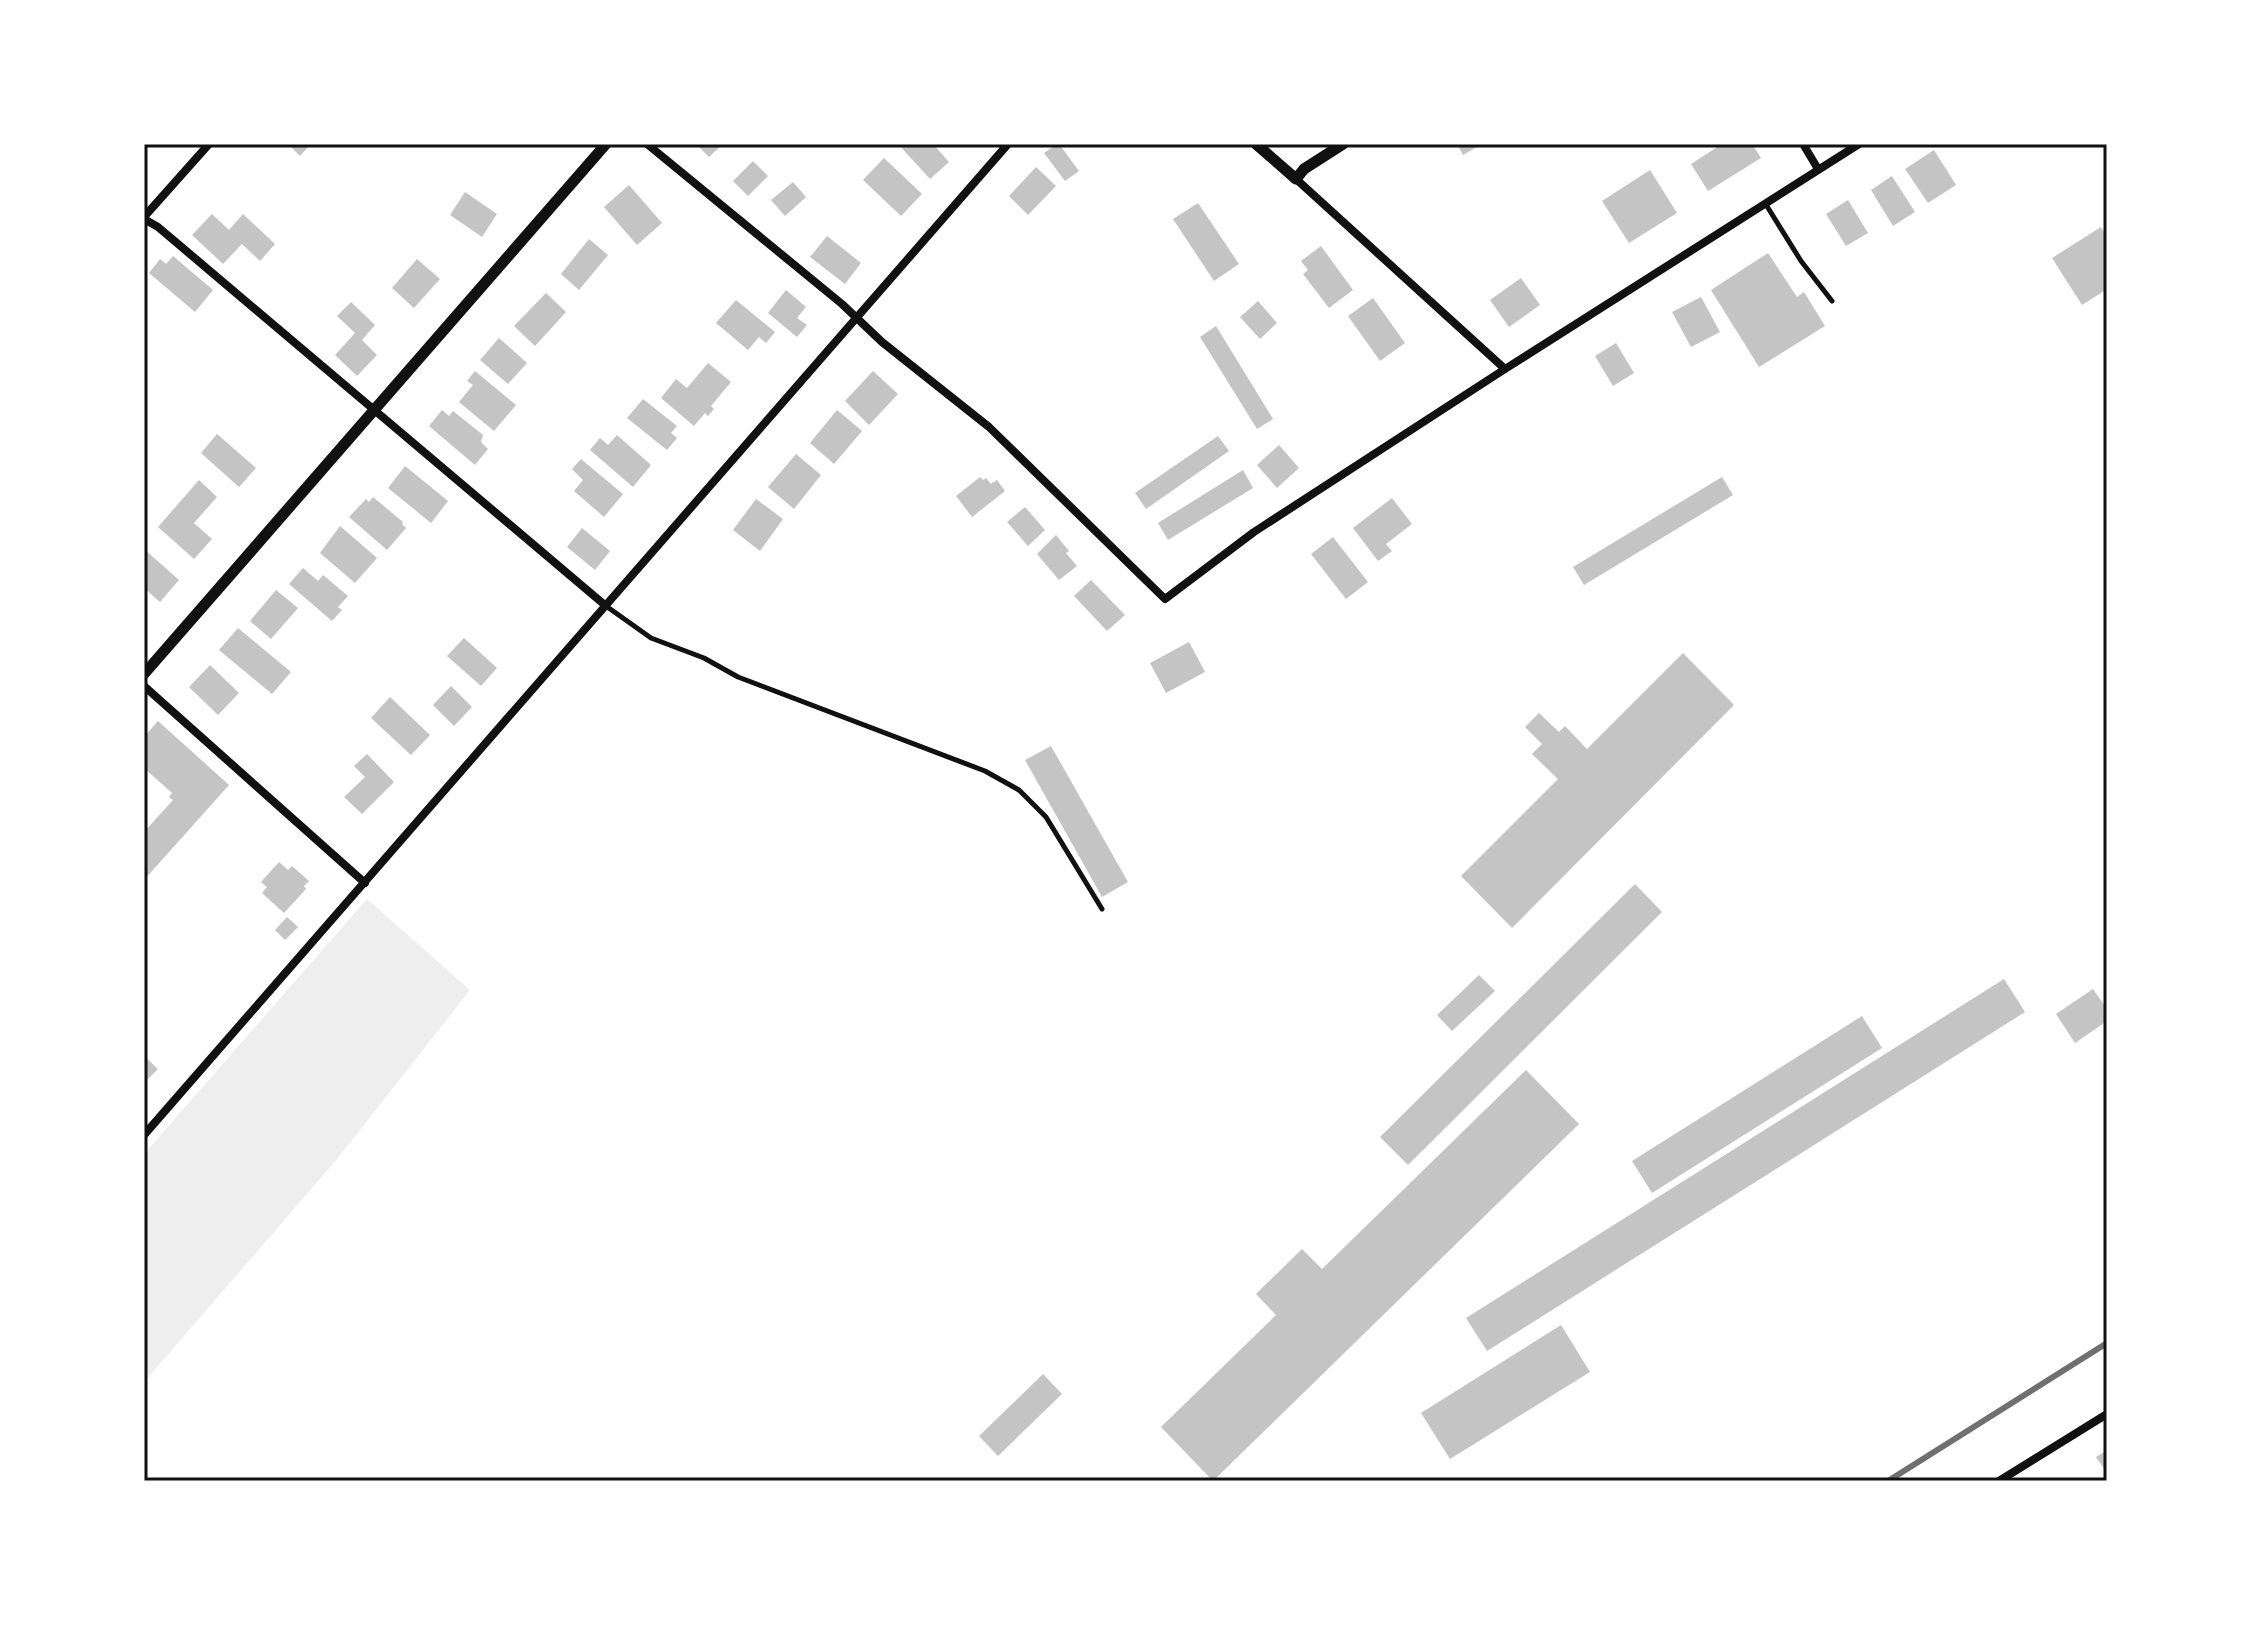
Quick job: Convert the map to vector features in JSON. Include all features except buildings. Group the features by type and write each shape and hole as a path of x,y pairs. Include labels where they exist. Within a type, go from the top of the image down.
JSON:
{"street":[{"path":"209,144 144,218 606,606"},
{"path":"144,674 606,144"},
{"path":"647,144 989,427 1165,599 1254,532 1859,144"},
{"path":"144,1135 1008,144"},
{"path":"1256,144 1505,369"},
{"path":"1296,179 1304,169 1343,144"},
{"path":"1803,144 1818,169"},
{"path":"144,686 365,883"},
{"path":"1999,1481 2107,1414"}],"lane":[{"path":"1765,203 1801,261 1832,301"},
{"path":"606,606 651,638 704,658 738,677 985,771 1019,790 1046,817 1102,909"}],"shaded area":[{"path":"367,899 470,990 338,1158 144,1382 144,1154"}],"railway":[{"path":"1888,1481 2107,1343"}]}
